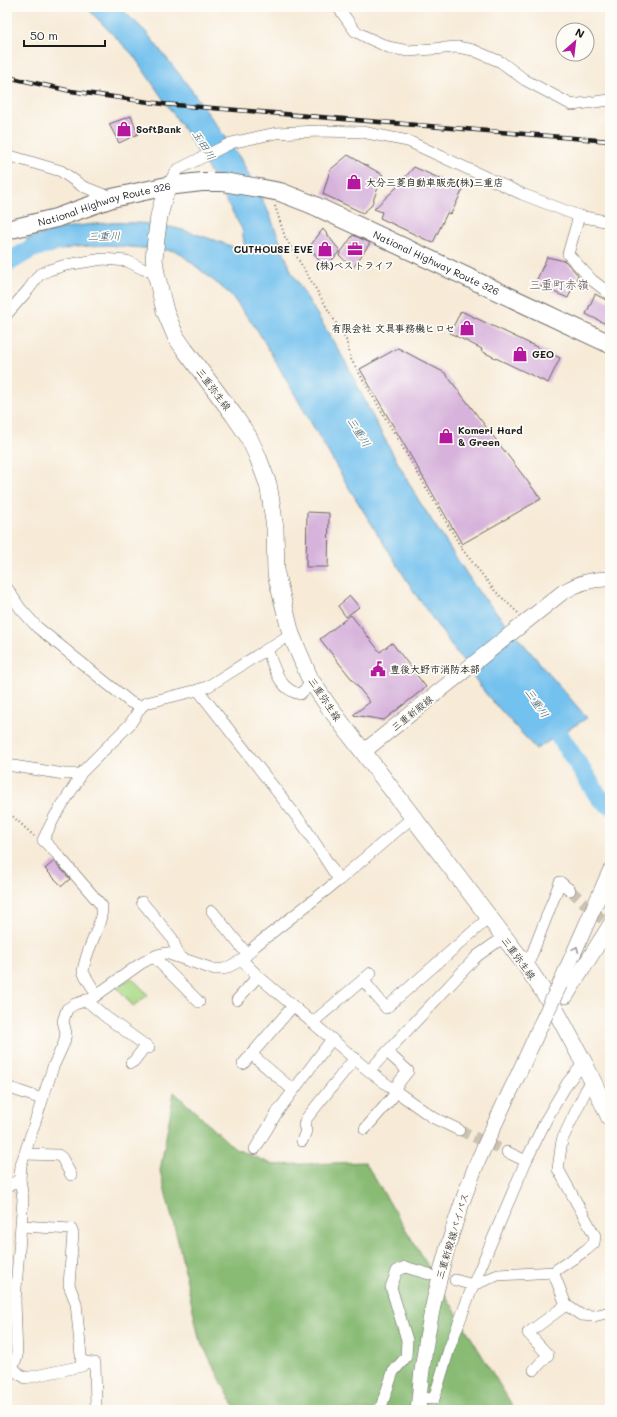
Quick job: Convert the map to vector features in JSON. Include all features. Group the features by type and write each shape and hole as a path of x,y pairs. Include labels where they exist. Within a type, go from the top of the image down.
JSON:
{"highway":[{"name":"National Highway Route 326","path":"7,230 56,218 112,198 167,186 202,182 223,182 259,188 292,196 311,204 610,344"}],"main road":[{"name":"三重弥生線","path":"167,186 159,216 155,248 156,271 165,311 176,336 185,350 248,436 264,471 273,514 276,574 291,634 312,682 329,707 527,967 555,1010 584,1063 610,1118"},
{"name":"三重新殿線","path":"363,752 571,588 591,580 610,579"},
{"name":"三重新殿線バイパス","path":"418,1404 423,1356 433,1305 439,1277 458,1215 484,1148 520,1072 563,990 610,871"},
{"name":"三重新殿線バイパス","path":"563,990 610,925"}],"street":[{"path":"338,7 355,31 366,38 388,47 408,51 457,47 473,50 501,62 525,80 572,105 610,100"},
{"path":"167,186 177,170 231,143 276,133 319,131 362,132 408,141 522,194 579,216 610,222"},
{"path":"7,155 61,171 82,186 112,198"},
{"path":"579,216 568,254 592,280 610,294"},
{"path":"7,314 39,276 50,270 66,265 103,259 127,261 143,269 156,271"},
{"path":"7,588 20,608 37,627 130,702 140,707"},
{"path":"97,994 83,972 92,940 102,916 102,906 43,840 55,816 77,782 80,774 130,724 140,707 146,703 207,687 291,634"},
{"path":"267,649 278,679 294,693 300,694 312,682"},
{"path":"198,690 304,826 339,880"},
{"path":"7,765 64,774 80,774"},
{"path":"22,1226 70,1229 73,1233 69,1285 76,1303 82,1366 26,1378 10,1368 17,1358 15,1301 22,1226 23,1199 20,1180 21,1165 42,1099 64,1043 66,1033 63,1021 67,1009 97,994 140,964 166,953 213,969 224,969 245,957 255,946 339,880 413,817"},
{"path":"527,967 560,882 570,890"},
{"path":"142,902 172,938 179,957"},
{"path":"212,911 258,976 369,1071 395,1091 432,1117 459,1130"},
{"path":"312,1022 367,977 386,1008 483,923 490,919"},
{"path":"369,1071 477,956 504,937"},
{"path":"154,957 199,1002"},
{"path":"237,1000 258,976"},
{"path":"86,1000 106,1017 148,1047 131,1063"},
{"path":"243,1064 293,1006"},
{"path":"255,1149 278,1111 332,1039"},
{"path":"365,1129 395,1091 408,1071 387,1052"},
{"path":"252,1054 293,1090"},
{"path":"302,1141 306,1131 304,1125 306,1118 354,1058"},
{"path":"418,1404 434,1399 449,1349 473,1285 526,1161 547,1118 568,1082 584,1063"},
{"path":"455,1280 473,1285 498,1275 555,1272 594,1243 595,1236 558,1169 562,1140 592,1080"},
{"path":"7,1087 42,1099"},
{"path":"507,1152 526,1161"},
{"path":"25,1154 58,1155 62,1158 71,1175"},
{"path":"7,1187 20,1180"},
{"path":"380,1410 393,1372 406,1357 407,1340 391,1287 397,1271 405,1267 429,1274"},
{"path":"555,1272 554,1274 566,1305 581,1315 594,1316 610,1312"},
{"path":"534,1370 548,1355 528,1333 566,1305"},
{"path":"82,1362 95,1363 96,1406"}],"path":[{"path":"275,205 285,237 346,340 351,359 462,549 494,591 520,615"},
{"path":"7,811 33,836 43,840"}],"green space":[{"path":"132,978 148,995 133,1006 117,987"},
{"path":"174,1092 234,1148 273,1165 365,1162 515,1410 236,1410 199,1338 179,1245 160,1171"}],"water":[{"name":"玉田川","path":"86,7 119,7 146,32 190,88 240,158 269,213 291,271 345,361 378,427 419,501 478,591 587,718 536,749 486,694 418,598 349,488 258,331 230,294 177,251 108,245 75,247 43,254 26,239 61,229 101,223 143,223 170,227 197,234 242,250 245,249 242,229 185,131 133,55"}],"building":[{"name":"SoftBank","path":"131,116 138,134 119,143 109,124"},
{"name":"大分三菱自動車販売(株)三重店","path":"348,155 383,175 371,206 363,213 323,194 330,170"},
{"path":"414,167 463,189 451,214 447,213 433,243 380,218 382,212 374,209 396,188"},
{"name":"CUTHOUSE EVE","path":"323,229 340,251 324,269 310,246"},
{"name":"(株)ベストライフ","path":"353,235 370,243 353,268 339,255"},
{"path":"547,257 565,261 578,275 568,298 535,284"},
{"path":"595,294 610,302 610,326 586,314"},
{"name":"GEO","path":"461,311 560,358 548,383 481,351 482,349 450,333"},
{"name":"Komeri Hard & Green","path":"398,348 445,373 541,499 462,544 360,369"},
{"path":"307,512 329,513 328,567 306,567"},
{"path":"350,596 359,607 346,617 338,606"},
{"name":"豊後大野市消防本部","path":"351,615 380,652 392,643 426,687 384,720 353,715 370,702 320,639"},
{"path":"54,861 70,879 62,886 45,869"}],"waterway":[{"name":"三重川","path":"7,263 31,249 61,240"},
{"name":"三重川","path":"545,713 599,797 610,805"}],"tunnel":[{"path":"570,890 610,926"},
{"path":"459,1130 507,1152"}],"railway":[{"path":"7,77 71,91 163,104 610,141"}],"place":[{"name":"SoftBank","path":"124,129"},
{"name":"大分三菱自動車販売(株)三重店","path":"354,182"},
{"name":"CUTHOUSE EVE","path":"325,249"},
{"name":"(株)ベストライフ","path":"355,249"},
{"name":"有限会社 文具事務機ヒロセ","path":"467,328"},
{"name":"GEO","path":"520,354"},
{"name":"Komeri Hard & Green","path":"446,436"},
{"name":"豊後大野市消防本部","path":"378,669"}],"district":[{"name":"三重町赤嶺","path":"559,285"}]}
